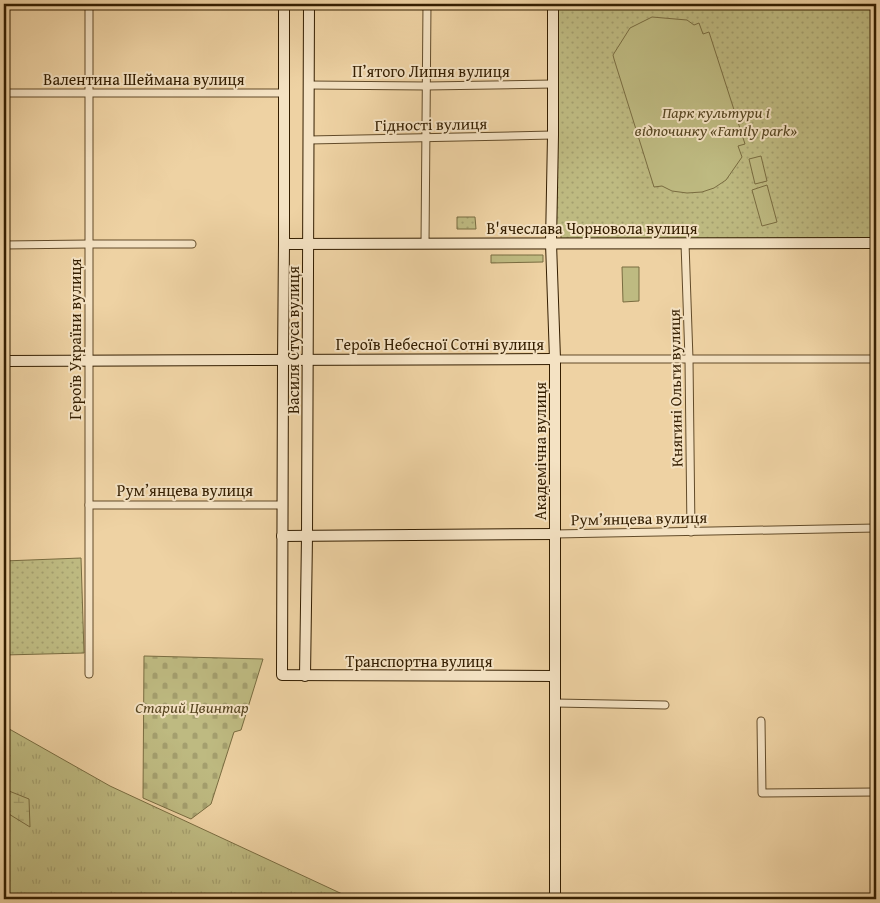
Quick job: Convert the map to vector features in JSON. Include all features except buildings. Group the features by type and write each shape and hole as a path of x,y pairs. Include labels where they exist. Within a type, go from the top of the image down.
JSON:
{"street":[{"name":"Героїв України вулиця","path":"89,4 89,674"},
{"name":"Василя Стуса вулиця","path":"282,675 284,4"},
{"name":"Василя Стуса вулиця","path":"305,676 309,4"},
{"path":"425,244 427,4"},
{"name":"Академічна вулиця","path":"554,4 551,244 555,359 555,899"},
{"name":"П’ятого Липня вулиця","path":"309,85 553,84"},
{"name":"Валентина Шеймана вулиця","path":"4,93 284,93"},
{"name":"Гідності вулиця","path":"309,140 553,135"},
{"name":"Княгині Ольги вулиця","path":"685,243 692,532"},
{"name":"В'ячеслава Чорновола вулиця","path":"284,244 876,243"},
{"path":"4,245 192,244"},
{"name":"Героїв Небесної Сотні вулиця","path":"4,361 876,359"},
{"name":"Рум’янцева вулиця","path":"89,505 282,505"},
{"name":"Рум’янцева вулиця","path":"282,536 555,534 876,528"},
{"name":"Транспортна вулиця","path":"282,675 555,676"},
{"path":"555,703 665,705"},
{"path":"761,721 762,793 876,792"}],"green space":[{"name":"Парк культури і відпочинку «Family park»","path":"557,4 876,4 876,238 561,239 561,234 556,233"},
{"path":"652,17 687,20 694,25 699,23 703,34 709,32 745,144 738,146 742,157 726,180 714,188 702,192 687,193 672,191 662,186 654,187 614,59 613,55 630,28"},
{"path":"761,156 767,181 755,184 749,159"},
{"path":"767,185 777,222 762,226 752,190"},
{"path":"457,217 475,217 476,229 457,229"},
{"path":"491,255 543,255 543,262 491,263"},
{"path":"622,267 639,267 639,301 623,302"},
{"path":"81,558 84,653 4,655 4,561"},
{"name":"Старий Цвинтар","path":"144,656 263,659 241,730 234,732 211,804 191,819 143,798"},
{"path":"4,726 110,786 353,899 4,899"},
{"path":"4,789 29,799 30,827 4,811"}]}
